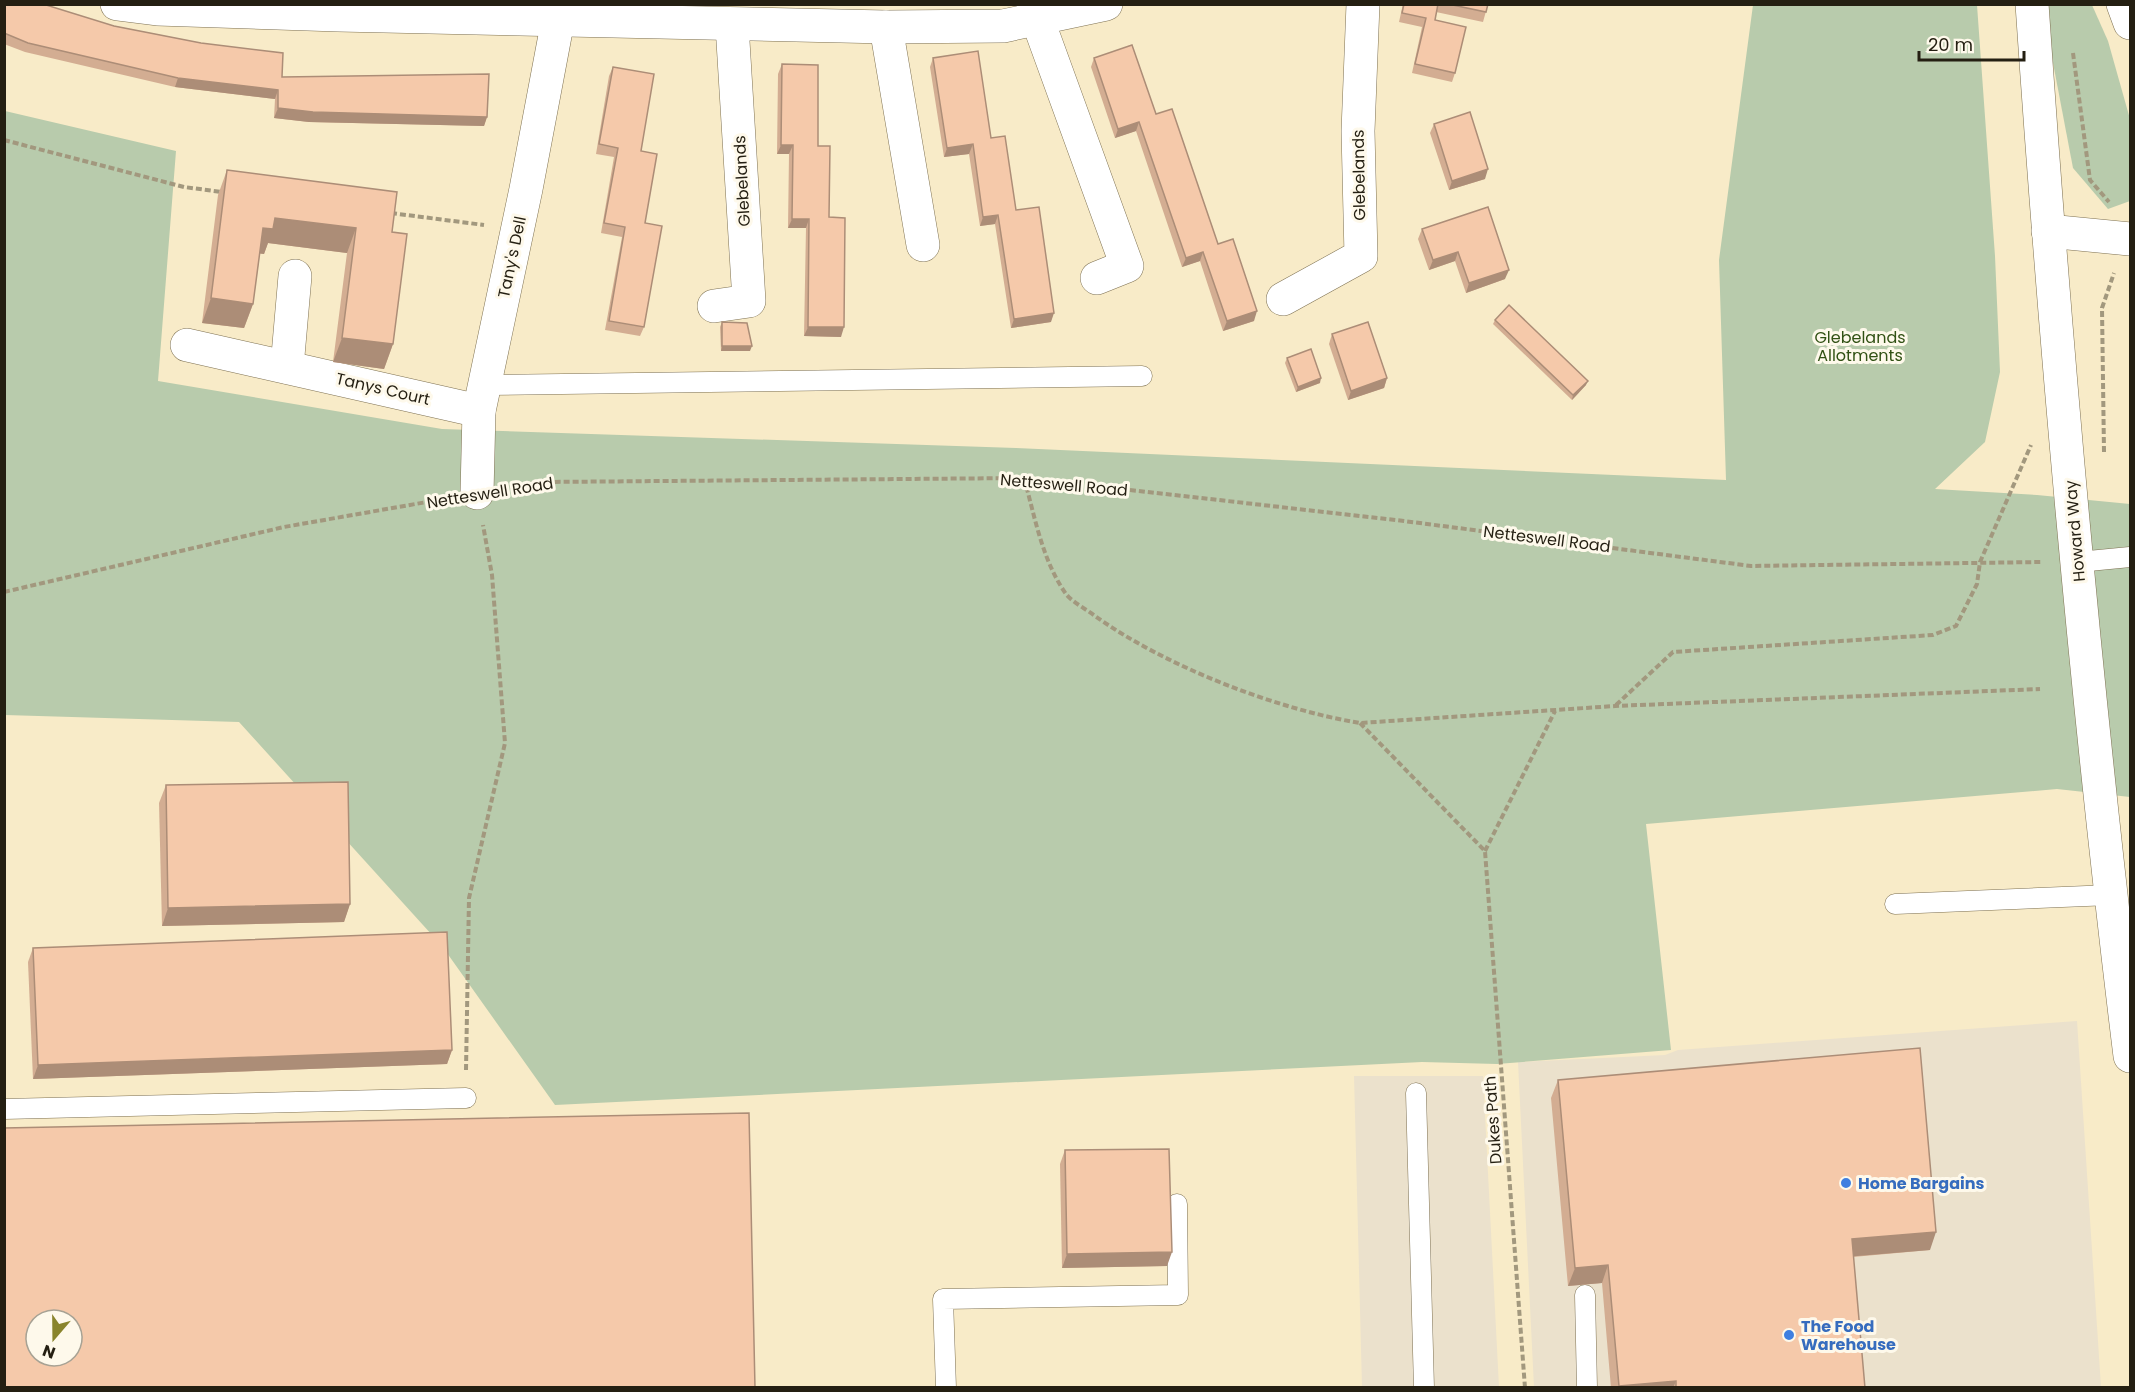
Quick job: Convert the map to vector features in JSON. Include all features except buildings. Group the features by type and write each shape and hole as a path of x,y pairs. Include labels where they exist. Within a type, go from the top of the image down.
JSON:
{"street":[{"path":"117,4 157,9 560,13 732,26 886,27 1004,26 1038,21 1106,4"},
{"name":"Glebelands","path":"1283,299 1361,256 1358,131 1363,4"},
{"name":"Howard Way","path":"2032,4 2048,231 2078,562 2111,895 2130,1056"},
{"path":"2123,4 2130,23"},
{"name":"Tany's Dell","path":"477,493 482,398 560,13"},
{"path":"1038,21 1127,266 1097,278"},
{"name":"Glebelands","path":"714,306 749,302 732,26"},
{"path":"886,27 923,245"},
{"path":"2048,231 2130,240"},
{"path":"287,367 295,276"},
{"name":"Tanys Court","path":"187,345 287,367 482,398"}],"lane":[{"path":"482,398 1142,376"},
{"path":"2078,562 2130,556"},
{"path":"1895,904 2111,895"},
{"path":"1416,1093 1424,1388"},
{"path":"4,1109 466,1098"},
{"path":"946,1388 943,1299 1178,1295 1177,1204"},
{"path":"1585,1295 1587,1388"}],"path":[{"path":"2072,51 2090,180 2117,210"},
{"path":"4,140 184,187 230,193"},
{"path":"380,212 518,229"},
{"path":"2104,464 2102,308 2115,270"},
{"path":"1615,706 1673,652 1933,635 1956,626 1977,584 1980,562 2033,439"},
{"path":"1024,478 1043,549 1067,596 1119,633 1221,682 1335,719 1360,723 1437,716 1615,706 2040,689"},
{"name":"Netteswell Road","path":"4,592 284,527 543,482 1024,478 1404,521 1751,566 2078,562"},
{"path":"466,1098 469,898 505,743 492,575 477,493"},
{"path":"1360,723 1485,851 1556,711"},
{"name":"Dukes Path","path":"1485,851 1525,1388"}],"shaded area":[{"path":"2077,1021 2101,1387 1534,1387 1518,1062 1665,1055 1678,1050"},
{"path":"1354,1076 1483,1076 1499,1387 1362,1387"}],"green space":[{"name":"Glebelands Allotments","path":"1753,5 1977,5 1995,256 2000,372 1985,442 1935,489 2037,495 2130,504 2130,797 2057,789 1646,824 1671,1050 1497,1064 1422,1062 555,1105 442,946 239,722 5,715 5,111 176,151 158,381 442,429 1016,448 1726,480 1719,260"},
{"path":"2042,5 2092,5 2108,41 2130,119 2130,201 2108,209 2073,168"}],"place":[{"name":"Home Bargains","path":"1846,1183"},
{"name":"The Food Warehouse","path":"1789,1335"}]}
